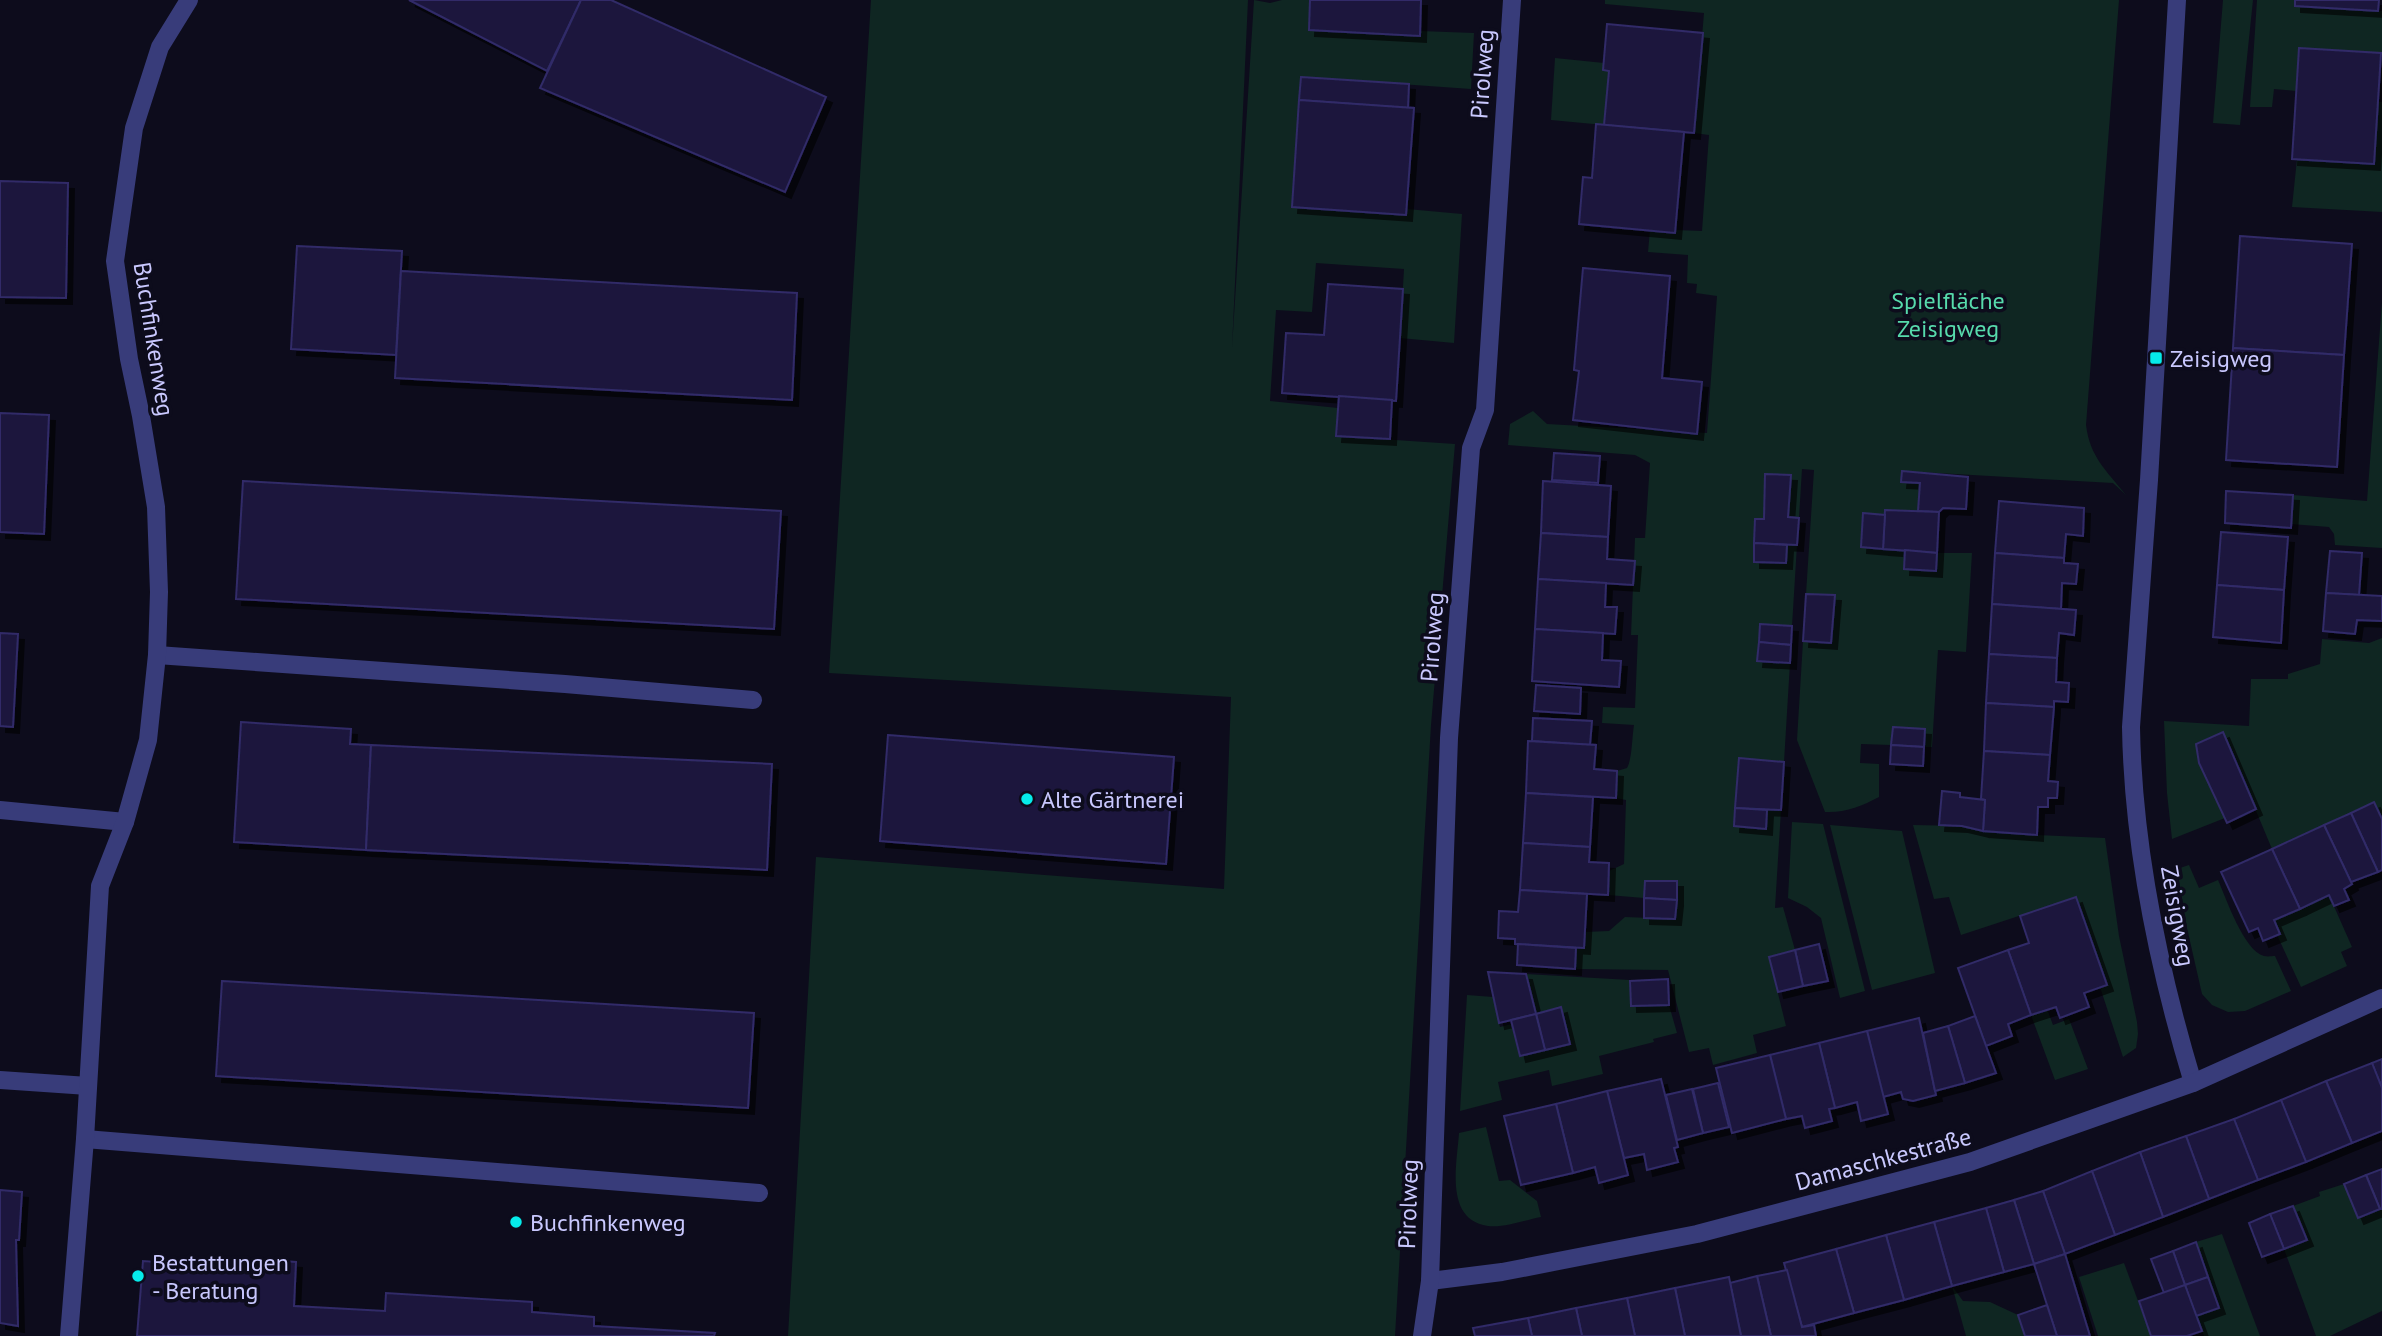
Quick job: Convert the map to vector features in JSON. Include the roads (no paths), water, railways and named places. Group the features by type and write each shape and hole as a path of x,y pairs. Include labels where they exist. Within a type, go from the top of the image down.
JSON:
{"street":[{"name":"Buchfinkenweg","path":"69,1336 85,1139 100,886 125,822 148,740 157,655 159,592 156,507 129,359 115,261 134,128 160,47 189,0"},
{"name":"Pirolweg","path":"1430,1281 1449,738 1471,448 1485,410 1512,0"},
{"name":"Zeisigweg","path":"2177,0 2149,480 2131,727 2132,766 2147,896 2169,1002 2193,1083"},
{"path":"157,655 753,700"},
{"path":"0,810 125,822"},
{"name":"Damaschkestraße","path":"1430,1281 1541,1265 1697,1234 1970,1162 2193,1083 2382,998"},
{"path":"0,1080 88,1086"},
{"path":"85,1139 759,1193"},
{"path":"1422,1336 1430,1281"}],"place":[{"name":"Zeisigweg","path":"2156,358"},
{"name":"Alte Gärtnerei","path":"1027,799"},
{"name":"Buchfinkenweg","path":"516,1222"},
{"name":"Bestattungen - Beratung","path":"138,1276"}],"park label":[{"name":"Spielfläche Zeisigweg","path":"1948,314"}]}
